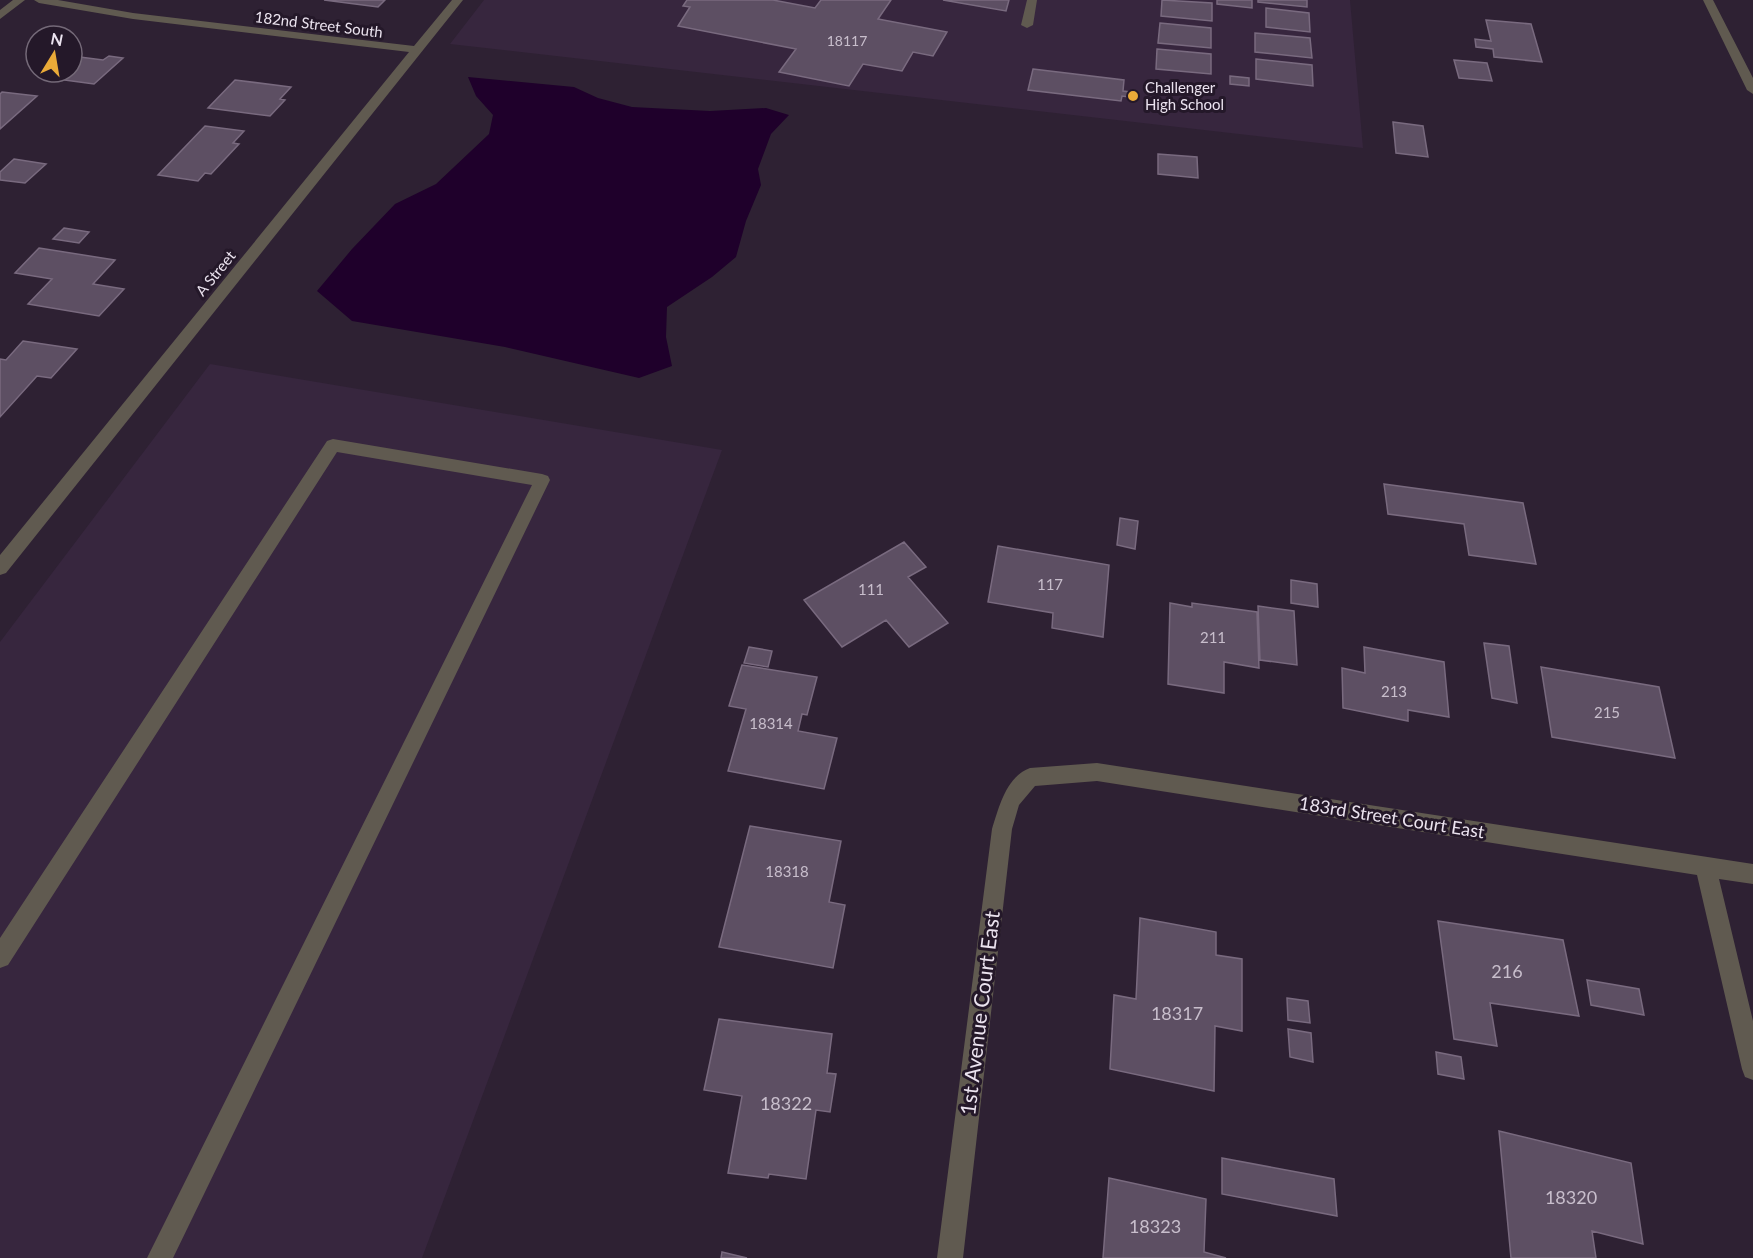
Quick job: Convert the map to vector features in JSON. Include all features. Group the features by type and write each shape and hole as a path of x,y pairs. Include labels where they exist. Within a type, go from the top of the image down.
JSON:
{"street":[{"path":"0,16 20,0"},
{"name":"182nd Street South","path":"39,0 133,16 418,50"},
{"name":"A Street","path":"0,568 458,0"},
{"path":"1027,25 1032,0"},
{"path":"1708,0 1753,90"},
{"path":"0,957 333,445 542,480 160,1258"},
{"name":"183rd Street Court East","path":"1030,777 1097,772 1753,874"},
{"name":"1st Avenue Court East","path":"950,1258 1002,829 1011,800 1030,777"},
{"path":"1705,865 1753,1069"}],"shaded area":[{"name":"Challenger High School","path":"484,0 1350,0 1363,148 450,44"},
{"path":"468,77 574,87 598,98 632,107 710,111 766,108 789,115 771,134 758,169 761,185 746,221 736,257 712,277 667,307 666,337 672,366 639,378 505,347 352,321 317,291 352,249 395,204 436,184 489,134 493,115 476,96"},
{"path":"210,364 722,450 422,1258 0,1258 0,642"}],"building":[{"path":"324,0 385,0 378,7"},
{"path":"687,0 773,0 815,8 821,0 891,0 878,19 947,32 933,56 913,52 902,71 863,64 849,86 779,72 796,49 678,26 690,7 683,6"},
{"path":"943,0 1009,0 1006,11"},
{"path":"1162,0 1212,3 1212,21 1161,16"},
{"path":"1217,0 1252,0 1252,8 1217,4"},
{"path":"1258,0 1307,0 1307,7 1258,2"},
{"path":"1266,8 1309,13 1310,32 1266,27"},
{"path":"1486,20 1531,24 1542,62 1494,57 1493,49 1476,47 1475,39 1491,41"},
{"path":"1160,23 1211,28 1211,48 1158,43"},
{"path":"1255,33 1310,38 1312,58 1255,52"},
{"path":"1157,49 1211,54 1211,74 1156,69"},
{"path":"109,56 123,58 94,84 84,83 84,58 103,60"},
{"path":"1256,59 1312,65 1313,86 1256,79"},
{"path":"1454,60 1487,63 1492,81 1459,78"},
{"path":"1033,69 1124,80 1123,91 1130,92 1129,97 1122,96 1121,101 1028,90"},
{"path":"1230,76 1249,78 1249,86 1230,84"},
{"path":"235,80 291,87 280,99 285,100 270,116 208,108"},
{"path":"2,92 37,96 0,129 0,94"},
{"path":"1393,122 1423,126 1428,157 1396,153"},
{"path":"205,126 244,131 233,143 239,144 211,174 205,173 198,181 158,175"},
{"path":"1158,154 1197,157 1198,178 1158,174"},
{"path":"14,159 46,164 25,183 0,180 0,172"},
{"path":"64,228 89,232 79,243 53,239"},
{"path":"39,248 115,260 93,284 124,289 99,316 28,304 52,279 15,273"},
{"path":"23,341 77,349 51,378 37,376 0,417 0,359 6,360"},
{"path":"1384,484 1523,503 1536,564 1469,555 1464,524 1388,514"},
{"path":"1120,518 1138,521 1135,549 1117,545"},
{"path":"904,542 926,567 908,577 948,623 909,647 886,620 842,647 804,600"},
{"path":"998,546 1109,565 1103,637 1052,628 1053,613 988,602"},
{"path":"1291,580 1317,584 1318,607 1291,603"},
{"path":"1170,603 1192,607 1192,603 1257,612 1259,668 1224,662 1224,693 1168,684"},
{"path":"1258,606 1294,611 1297,665 1260,660"},
{"path":"1484,643 1509,646 1517,703 1492,698"},
{"path":"749,647 772,651 768,667 744,663"},
{"path":"1364,647 1444,662 1449,717 1408,710 1408,721 1343,708 1342,668 1365,673"},
{"path":"742,665 817,677 807,715 802,714 798,731 837,738 824,789 728,771 746,709 729,706"},
{"path":"1541,667 1659,687 1675,758 1552,737"},
{"path":"750,826 841,841 829,902 845,905 833,968 719,947"},
{"path":"1140,918 1216,932 1216,955 1242,959 1242,1031 1215,1026 1214,1091 1110,1069 1114,995 1136,999"},
{"path":"1438,921 1563,940 1579,1016 1490,1003 1497,1046 1454,1039"},
{"path":"1587,980 1639,989 1644,1015 1591,1005"},
{"path":"1287,998 1308,1001 1310,1023 1288,1020"},
{"path":"719,1019 832,1034 827,1073 836,1074 830,1112 816,1110 806,1179 769,1174 768,1178 728,1173 742,1096 704,1090"},
{"path":"1288,1029 1311,1033 1313,1062 1290,1057"},
{"path":"1436,1052 1461,1057 1464,1079 1438,1074"},
{"path":"1499,1131 1631,1163 1643,1244 1592,1231 1596,1258 1511,1258"},
{"path":"1222,1158 1334,1179 1337,1216 1222,1194"},
{"path":"1109,1178 1206,1199 1204,1252 1226,1258 1103,1258"},
{"path":"722,1252 747,1258 721,1258"}],"place":[{"name":"Challenger High School","path":"1133,96"}]}
